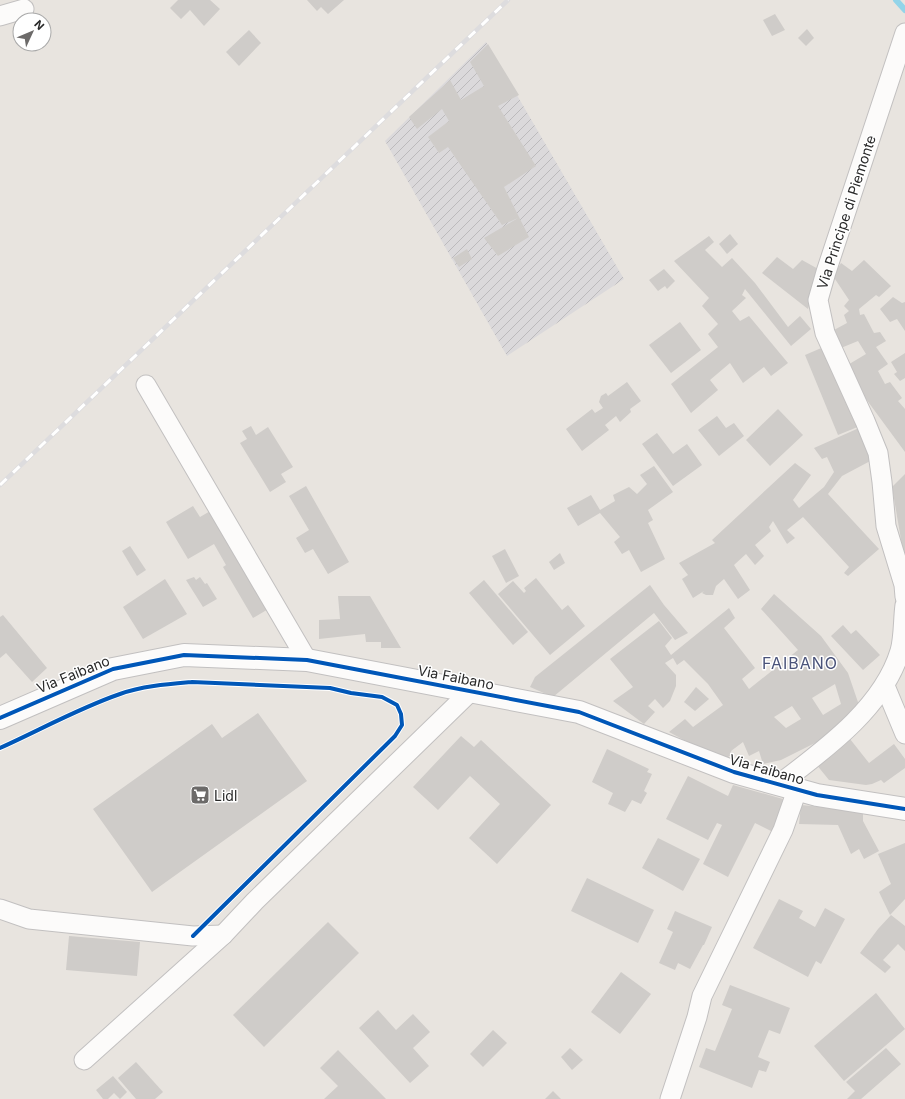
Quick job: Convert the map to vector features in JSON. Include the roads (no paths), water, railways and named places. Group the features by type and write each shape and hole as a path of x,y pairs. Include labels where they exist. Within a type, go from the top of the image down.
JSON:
{"street":[{"path":"0,16 24,8"},
{"name":"Via Principe di Piemonte","path":"905,33 818,300 825,333 878,453 886,526 904,585 905,597"},
{"path":"146,385 307,660"},
{"path":"670,1099 697,1017 702,996 783,830 787,787 837,738 885,686 900,650 905,605"},
{"name":"Via Faibano","path":"0,718 113,668 184,655 307,660 579,712 734,772 817,795 905,808"},
{"path":"885,686 905,734"},
{"path":"84,1060 222,935 471,691"},
{"path":"0,909 29,919 193,936 222,935"}],"waterway":[{"path":"896,0 905,10"}],"railway":[{"path":"0,485 508,0"}],"place":[{"name":"Lidl","path":"200,795"}],"district":[{"name":"FAIBANO","path":"800,663"}]}
